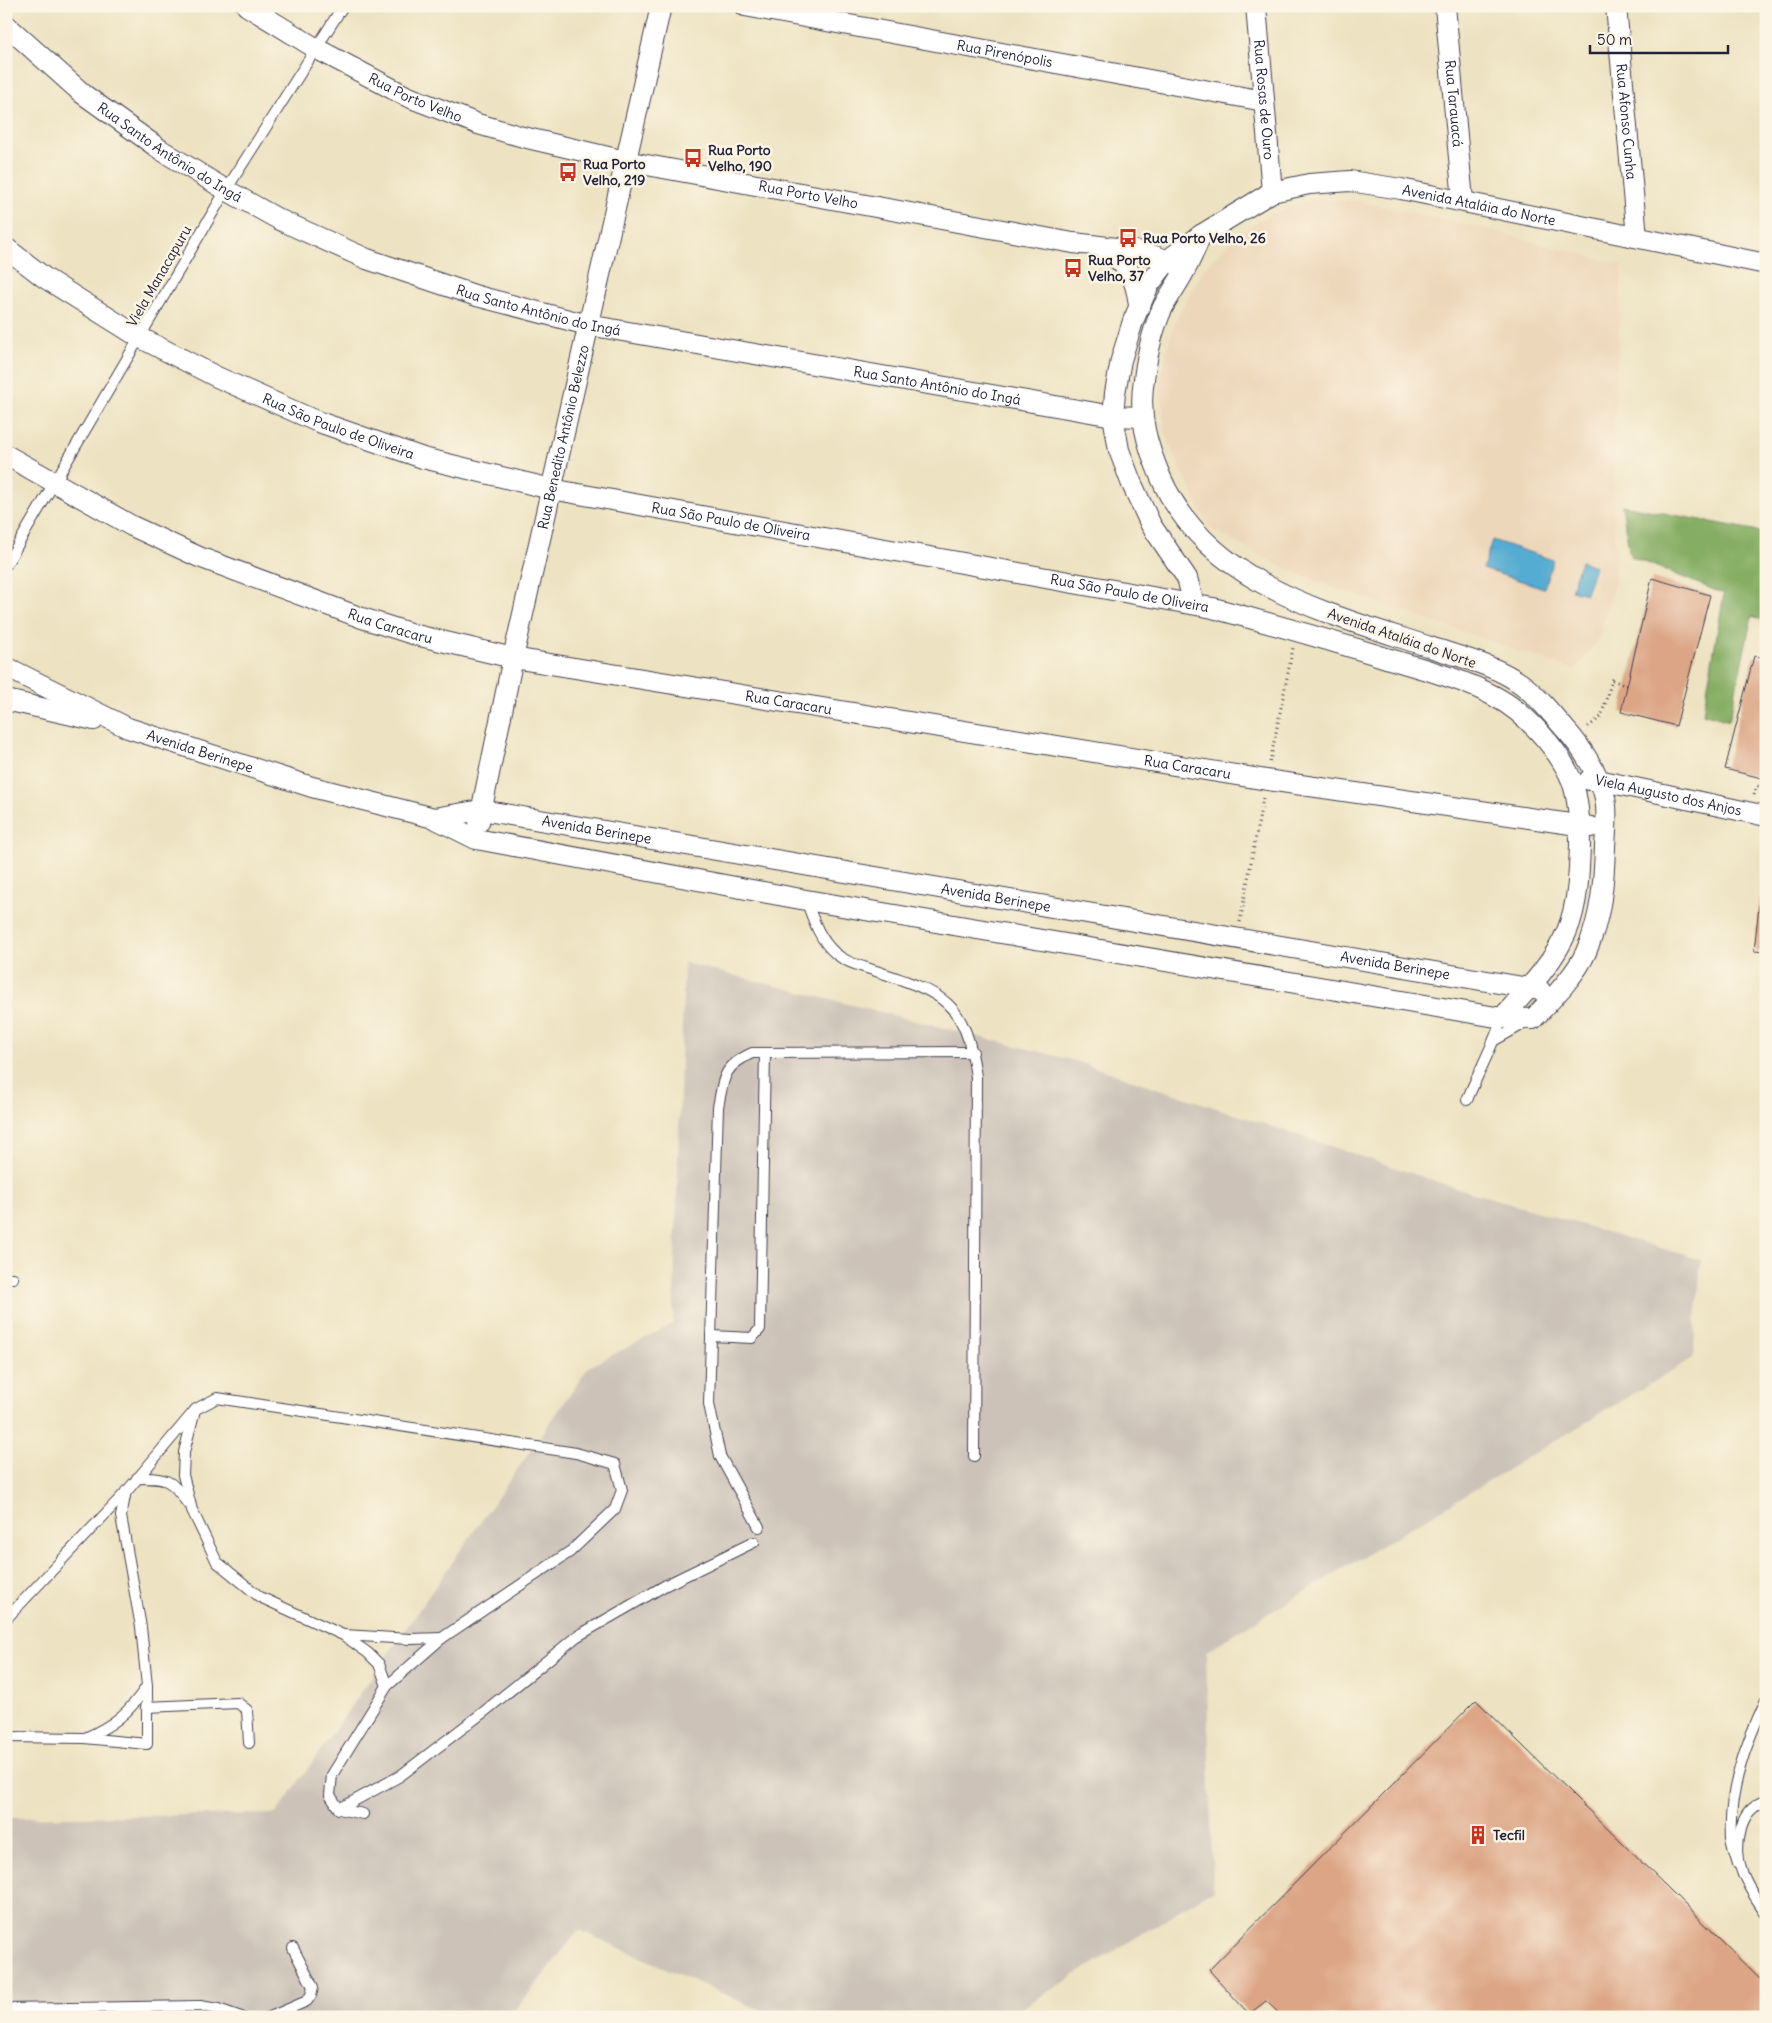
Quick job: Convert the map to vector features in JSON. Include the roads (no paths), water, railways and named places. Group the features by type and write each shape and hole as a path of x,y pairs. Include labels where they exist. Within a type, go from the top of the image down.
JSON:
{"street":[{"name":"Rua Porto Velho","path":"247,6 317,49 406,96 478,124 523,137 625,161 1073,243 1137,251 1177,265"},
{"name":"Rua Benedito Antônio Belezzo","path":"476,839 551,489 661,6"},
{"name":"Rua Pirenópolis","path":"745,6 1264,101"},
{"name":"Rua Rosas de Ouro","path":"1256,6 1272,192"},
{"name":"Rua Tarauacá","path":"1445,6 1463,201"},
{"name":"Rua Afonso Cunha","path":"1616,6 1636,237"},
{"name":"Rua Santo Antônio do Ingá","path":"6,25 84,94 161,150 226,190 280,220 367,259 477,296 588,325 1113,416 1142,417"},
{"name":"Avenida Ataláia do Norte","path":"1194,604 1187,578 1151,525 1131,482 1119,450 1113,416 1121,360 1149,285 1177,265 1200,235 1272,192 1309,184 1350,181 1463,201 1766,264"},
{"path":"1102,247 1124,263 1132,274 1140,305"},
{"name":"Rua São Paulo de Oliveira","path":"6,248 45,278 139,337 217,377 316,421 423,458 551,489 1194,604 1298,630 1446,677 1494,696 1528,720 1554,750 1572,782"},
{"name":"Avenida Ataláia do Norte","path":"1177,265 1156,328 1144,381 1142,417 1152,455 1167,491 1187,523 1214,551 1271,589 1302,604 1500,672 1520,684 1540,701 1572,737 1591,764 1606,798 1602,896 1599,912 1585,954 1556,994 1533,1019"},
{"name":"Rua Caracaru","path":"6,454 132,526 199,557 304,598 416,635 514,658 1267,780 1580,826 1606,827"},
{"name":"Avenida Berinepe","path":"6,667 128,728 312,787 434,818 476,839 806,900 1502,1018 1533,1019"},
{"path":"6,700 128,728"},
{"name":"Viela Augusto dos Anjos","path":"1572,782 1598,780 1766,816"},
{"path":"1502,1018 1530,986 1556,951 1567,930 1578,891 1580,826 1572,782"},
{"name":"Avenida Berinepe","path":"434,818 481,810 1530,986 1556,994"}],"lane":[{"name":"Viela Manacapuru","path":"6,565 226,190 343,6"},
{"path":"806,900 817,929 826,944 836,954 850,962 914,984 934,993 950,1004 964,1026 973,1052 976,1077 974,1456"},
{"path":"1467,1100 1484,1060 1495,1040 1502,1018"},
{"name":"Avenida Ataláia do Norte","path":"1495,1040 1533,1019"},
{"path":"759,1527 720,1456 709,1404 718,1107 726,1073 736,1060 752,1053 973,1052"},
{"path":"711,1336 752,1338 760,1329 765,1053"},
{"path":"6,1619 126,1491 196,1409 216,1398 576,1453 615,1464 622,1490 615,1509 571,1551 442,1638 387,1686 332,1775 330,1795 339,1809 363,1814"},
{"path":"192,1510 183,1475 184,1452 196,1409"},
{"path":"137,1478 160,1478 176,1486 192,1510 217,1562 260,1597 343,1635 368,1653 378,1664 387,1686"},
{"path":"6,1737 84,1738 146,1744 147,1686 141,1627 121,1516 126,1491"},
{"path":"339,1809 400,1776 576,1637 666,1585 754,1542"},
{"path":"343,1635 410,1639 442,1638"},
{"path":"84,1738 105,1730 118,1721 134,1706 147,1686"},
{"path":"1766,1700 1748,1742 1739,1772 1731,1811 1731,1840 1738,1864 1750,1890 1766,1913"},
{"path":"146,1706 238,1703 247,1710 249,1743"},
{"path":"1738,1864 1737,1843 1744,1819 1756,1805 1766,1801"},
{"path":"270,2017 307,2001 311,1995 313,1987 293,1948"},
{"path":"6,2009 200,2006 240,2016"}],"water":[{"path":"1492,540 1553,560 1544,588 1483,569"},
{"path":"1581,561 1595,566 1586,594 1571,590"}],"place":[{"name":"Rua Porto Velho, 190","path":"693,158"},
{"name":"Rua Porto Velho, 219","path":"568,172"},
{"name":"Rua Porto Velho, 26","path":"1128,238"},
{"name":"Rua Porto Velho, 37","path":"1073,268"},
{"name":"Tecfil","path":"1478,1835"}]}
